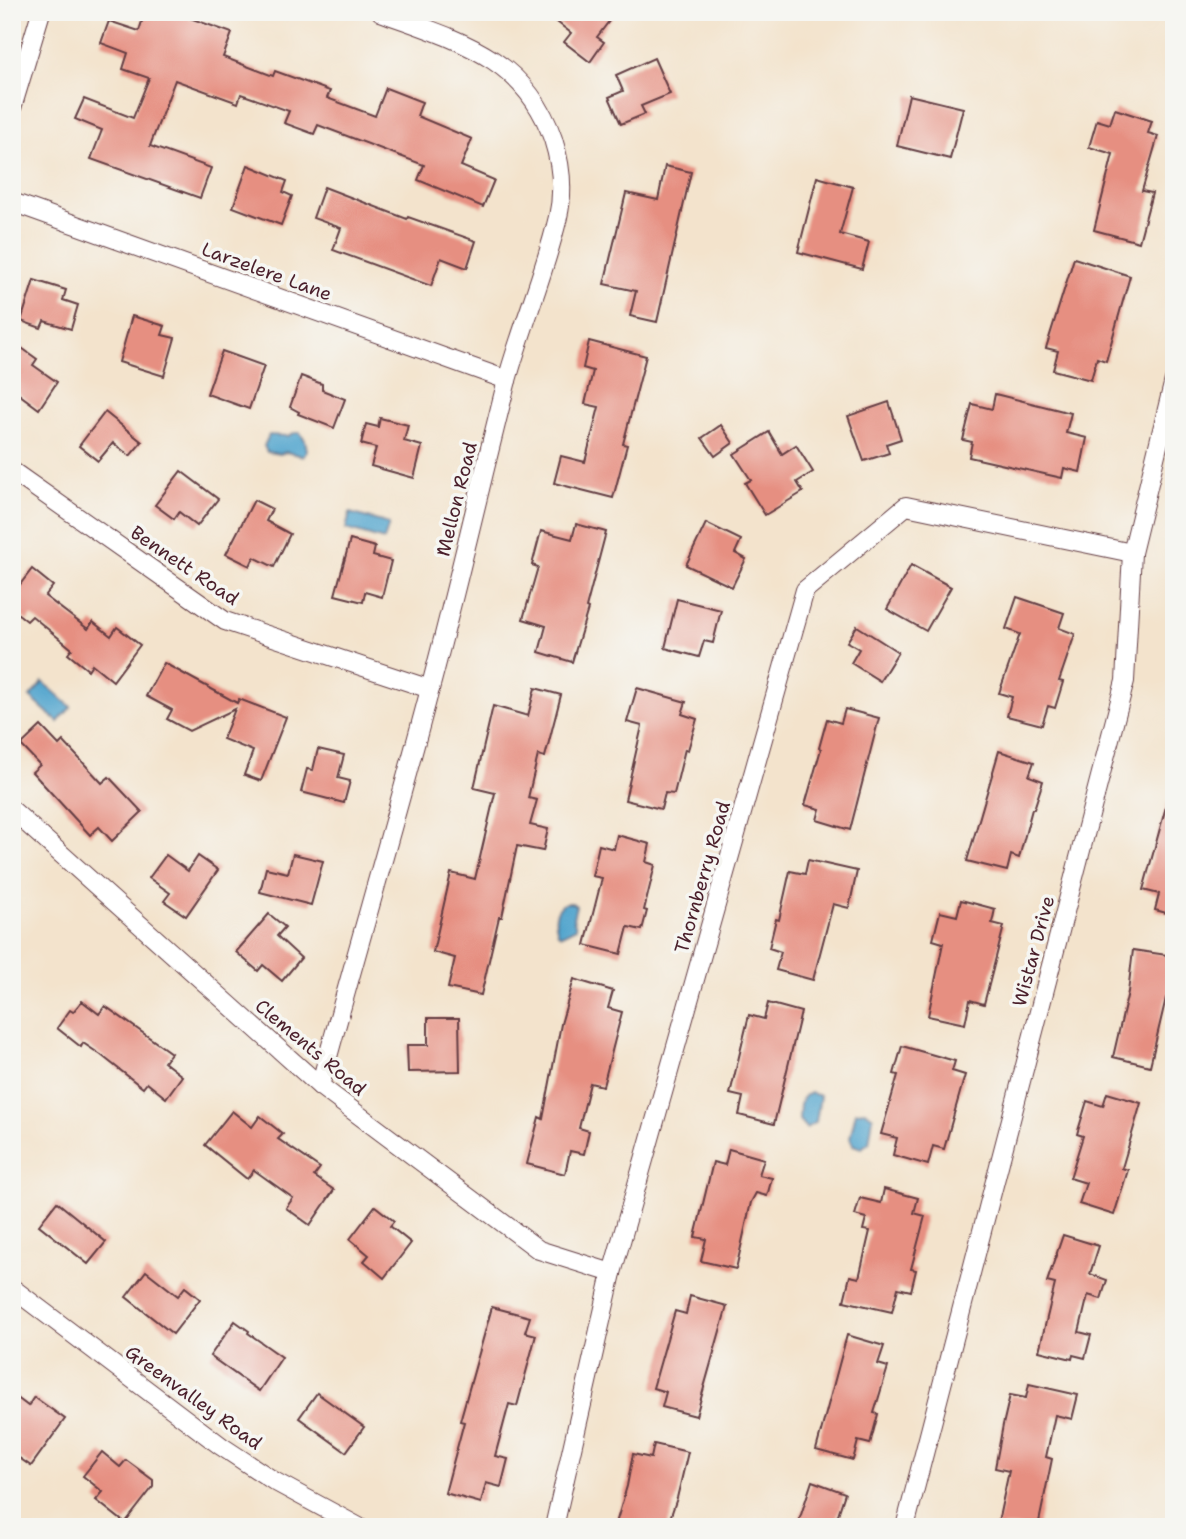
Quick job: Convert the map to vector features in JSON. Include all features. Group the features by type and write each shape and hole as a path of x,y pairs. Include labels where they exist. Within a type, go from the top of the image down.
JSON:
{"street":[{"path":"12,108 41,12"},
{"name":"Mellon Road","path":"320,1086 430,689 507,380 558,216 562,180 553,140 545,121 523,87 488,55 445,35 381,12"},
{"name":"Larzelere Lane","path":"12,202 507,380"},
{"name":"Wistar Drive","path":"905,1527 1125,681 1132,553 1174,380"},
{"name":"Bennett Road","path":"12,471 225,621 430,689"},
{"name":"Thornberry Road","path":"554,1527 612,1273 805,590 906,506 1132,553"},
{"name":"Clements Road","path":"12,810 320,1086 539,1250 612,1273"},
{"name":"Greenvalley Road","path":"12,1288 221,1446 274,1481 359,1527"}],"water":[{"path":"300,433 305,440 307,450 303,456 267,452 264,446 269,435 288,436"},
{"path":"350,513 389,524 384,540 346,529"},
{"path":"43,682 71,707 58,722 30,697"},
{"path":"565,903 576,906 573,918 576,928 562,935 558,933 556,916"},
{"path":"811,1093 820,1096 816,1122 806,1128 799,1120 800,1104 804,1096"},
{"path":"865,1111 873,1117 869,1143 861,1148 853,1145 850,1138 856,1112"}],"building":[{"path":"145,12 173,12 232,33 223,57 273,76 275,71 330,91 327,98 375,116 386,88 422,102 417,116 472,139 461,166 494,180 483,207 418,180 424,165 318,125 314,134 284,123 289,111 241,94 238,103 175,80 150,146 211,168 200,198 91,159 102,130 75,119 84,99 133,118 149,78 123,69 128,53 101,43 109,21 139,31"},
{"path":"544,12 616,12 597,37 604,42 590,62 564,42 571,33"},
{"path":"654,58 670,94 641,106 645,114 621,124 609,97 623,91 616,75"},
{"path":"909,95 963,108 950,159 897,146"},
{"path":"1115,109 1152,121 1148,133 1158,136 1142,191 1152,193 1139,242 1094,230 1113,154 1089,147 1097,120 1110,124"},
{"path":"248,165 287,181 283,192 292,196 281,225 233,207"},
{"path":"665,166 691,172 657,322 630,316 636,291 604,284 626,193 658,200"},
{"path":"817,177 853,187 840,234 869,242 862,269 798,252"},
{"path":"324,187 407,219 408,217 476,241 467,268 441,258 431,286 333,250 341,228 313,218"},
{"path":"1074,258 1130,276 1106,361 1097,358 1091,380 1053,370 1058,351 1046,348"},
{"path":"34,280 66,290 63,300 78,305 71,329 44,321 41,328 21,321"},
{"path":"132,316 165,326 162,335 175,338 164,376 119,362"},
{"path":"12,341 37,359 33,365 57,382 39,409 12,389"},
{"path":"589,341 646,356 623,444 627,445 613,498 554,483 561,456 585,462 599,407 585,404 593,371 583,368"},
{"path":"222,351 264,366 249,409 207,394"},
{"path":"301,376 322,384 322,390 345,399 334,428 298,414 299,412 290,407"},
{"path":"995,394 1071,413 1066,433 1087,438 1080,472 1064,468 1062,478 969,457 972,442 963,440 972,404 992,409"},
{"path":"889,402 901,439 886,444 889,453 864,461 848,416"},
{"path":"105,412 142,442 130,456 113,443 98,461 79,446"},
{"path":"380,418 408,425 404,441 422,446 414,478 371,466 376,448 361,444 366,424 378,427"},
{"path":"721,425 733,443 715,456 702,438"},
{"path":"769,432 782,454 796,445 813,472 797,482 803,492 765,515 745,483 751,480 734,454"},
{"path":"181,471 218,499 197,526 179,512 174,519 155,505"},
{"path":"254,500 272,509 266,521 290,534 274,567 254,557 250,566 226,554"},
{"path":"706,523 741,540 735,553 746,559 732,587 686,565"},
{"path":"576,524 606,532 572,662 539,652 546,626 523,619 538,567 532,565 541,531 572,539"},
{"path":"350,540 375,547 373,556 391,561 382,597 365,592 363,602 335,595"},
{"path":"911,565 951,587 926,631 887,609"},
{"path":"32,569 53,586 45,596 88,629 93,622 111,636 117,627 140,645 113,681 92,664 88,670 68,654 72,649 32,616 27,621 12,609 12,595"},
{"path":"1017,597 1064,613 1059,628 1075,634 1059,681 1063,682 1055,708 1048,706 1042,725 1007,716 1012,697 999,693 1020,634 1006,629"},
{"path":"677,599 721,610 713,643 704,641 699,657 665,648"},
{"path":"857,626 898,652 880,681 851,663 859,649 847,642"},
{"path":"164,663 237,703 239,699 286,717 261,781 244,775 253,751 223,739 235,709 189,731 167,719 172,710 146,696"},
{"path":"535,688 561,695 545,757 538,755 528,798 537,800 530,825 548,829 543,851 517,846 481,995 448,988 455,958 433,952 451,873 475,879 495,793 474,788 493,706 528,716"},
{"path":"637,688 686,702 682,714 697,719 688,750 685,749 674,794 665,793 661,809 625,800 642,726 627,722"},
{"path":"845,709 879,718 850,830 817,820 820,809 805,805 827,719 841,723"},
{"path":"41,726 59,745 63,741 102,783 109,777 142,812 112,841 99,827 90,835 32,772 40,765 21,745"},
{"path":"318,749 344,755 338,778 350,781 344,803 301,792 307,769 313,770"},
{"path":"999,751 1034,762 1029,776 1043,781 1032,809 1019,858 1011,855 1007,871 967,861"},
{"path":"1167,803 1174,803 1174,915 1155,910 1159,894 1143,890"},
{"path":"617,835 650,844 646,862 655,865 642,930 628,927 621,954 585,945 602,878 592,876 599,845 614,849"},
{"path":"293,854 323,861 311,905 260,892 266,868 288,873"},
{"path":"166,855 188,871 198,856 218,870 186,916 164,901 170,893 149,878"},
{"path":"808,860 857,871 849,908 833,904 813,980 776,970 781,952 769,948 776,919 779,920 790,871 805,874"},
{"path":"961,900 995,909 992,923 1004,926 984,1004 970,1000 965,1024 928,1016 943,943 933,940 940,912 957,916"},
{"path":"269,914 285,927 277,936 301,958 282,981 263,965 258,971 236,952"},
{"path":"1133,950 1174,956 1174,999 1166,998 1150,1066 1113,1057 1128,992"},
{"path":"574,979 613,991 608,1008 622,1012 603,1086 590,1083 579,1128 589,1131 584,1154 570,1151 565,1174 527,1164 539,1117 543,1119 561,1024"},
{"path":"82,1001 99,1014 105,1006 171,1053 164,1062 182,1076 166,1098 147,1083 143,1088 101,1055 83,1043 81,1047 57,1028 70,1010 73,1012"},
{"path":"768,1003 801,1012 774,1124 739,1115 743,1097 730,1094 749,1015 764,1019"},
{"path":"428,1018 459,1018 460,1071 408,1072 407,1045 428,1045"},
{"path":"902,1046 955,1061 952,1071 965,1075 944,1149 933,1146 928,1165 893,1155 897,1138 881,1134 898,1075 894,1074"},
{"path":"1107,1093 1141,1103 1122,1168 1128,1170 1114,1215 1079,1204 1086,1183 1070,1178 1083,1136 1077,1134 1087,1101 1103,1106"},
{"path":"232,1111 252,1127 260,1116 283,1134 278,1139 320,1168 314,1176 334,1190 310,1225 286,1208 293,1198 254,1170 247,1179 205,1145"},
{"path":"729,1149 764,1159 759,1175 772,1178 767,1196 756,1193 751,1202 736,1269 701,1261 706,1239 695,1237 713,1162 725,1165"},
{"path":"884,1189 918,1198 914,1213 925,1216 911,1269 916,1270 911,1291 898,1288 892,1312 844,1301 850,1276 859,1278 870,1231 863,1230 866,1218 855,1215 860,1198 881,1203"},
{"path":"57,1202 106,1242 88,1264 39,1225"},
{"path":"375,1206 394,1221 390,1226 411,1243 384,1278 364,1261 369,1255 350,1239"},
{"path":"1063,1235 1099,1246 1090,1274 1107,1280 1101,1299 1088,1295 1079,1332 1091,1335 1085,1358 1073,1355 1072,1359 1039,1351 1055,1284 1047,1282"},
{"path":"146,1271 178,1296 185,1287 200,1299 173,1334 126,1297"},
{"path":"690,1296 727,1306 696,1416 662,1407 666,1392 653,1388 675,1311 686,1314"},
{"path":"492,1307 530,1317 525,1332 536,1335 517,1406 509,1404 495,1456 508,1459 501,1487 486,1483 481,1503 445,1493 464,1422 460,1421"},
{"path":"235,1321 282,1357 259,1391 210,1356"},
{"path":"847,1335 884,1346 878,1364 888,1367 874,1413 878,1414 870,1444 858,1441 853,1460 816,1450"},
{"path":"1029,1384 1078,1395 1072,1419 1055,1415 1046,1457 1052,1459 1038,1527 997,1527 1009,1471 995,1468 1003,1425 1010,1395 1026,1398"},
{"path":"317,1393 364,1427 346,1452 299,1418"},
{"path":"12,1394 28,1406 34,1397 65,1419 31,1466 12,1453"},
{"path":"654,1444 688,1452 667,1527 615,1527 633,1454 651,1458"},
{"path":"102,1452 120,1467 126,1460 153,1480 153,1487 125,1523 96,1500 103,1492 83,1476"},
{"path":"812,1481 845,1493 834,1527 797,1527"}]}
